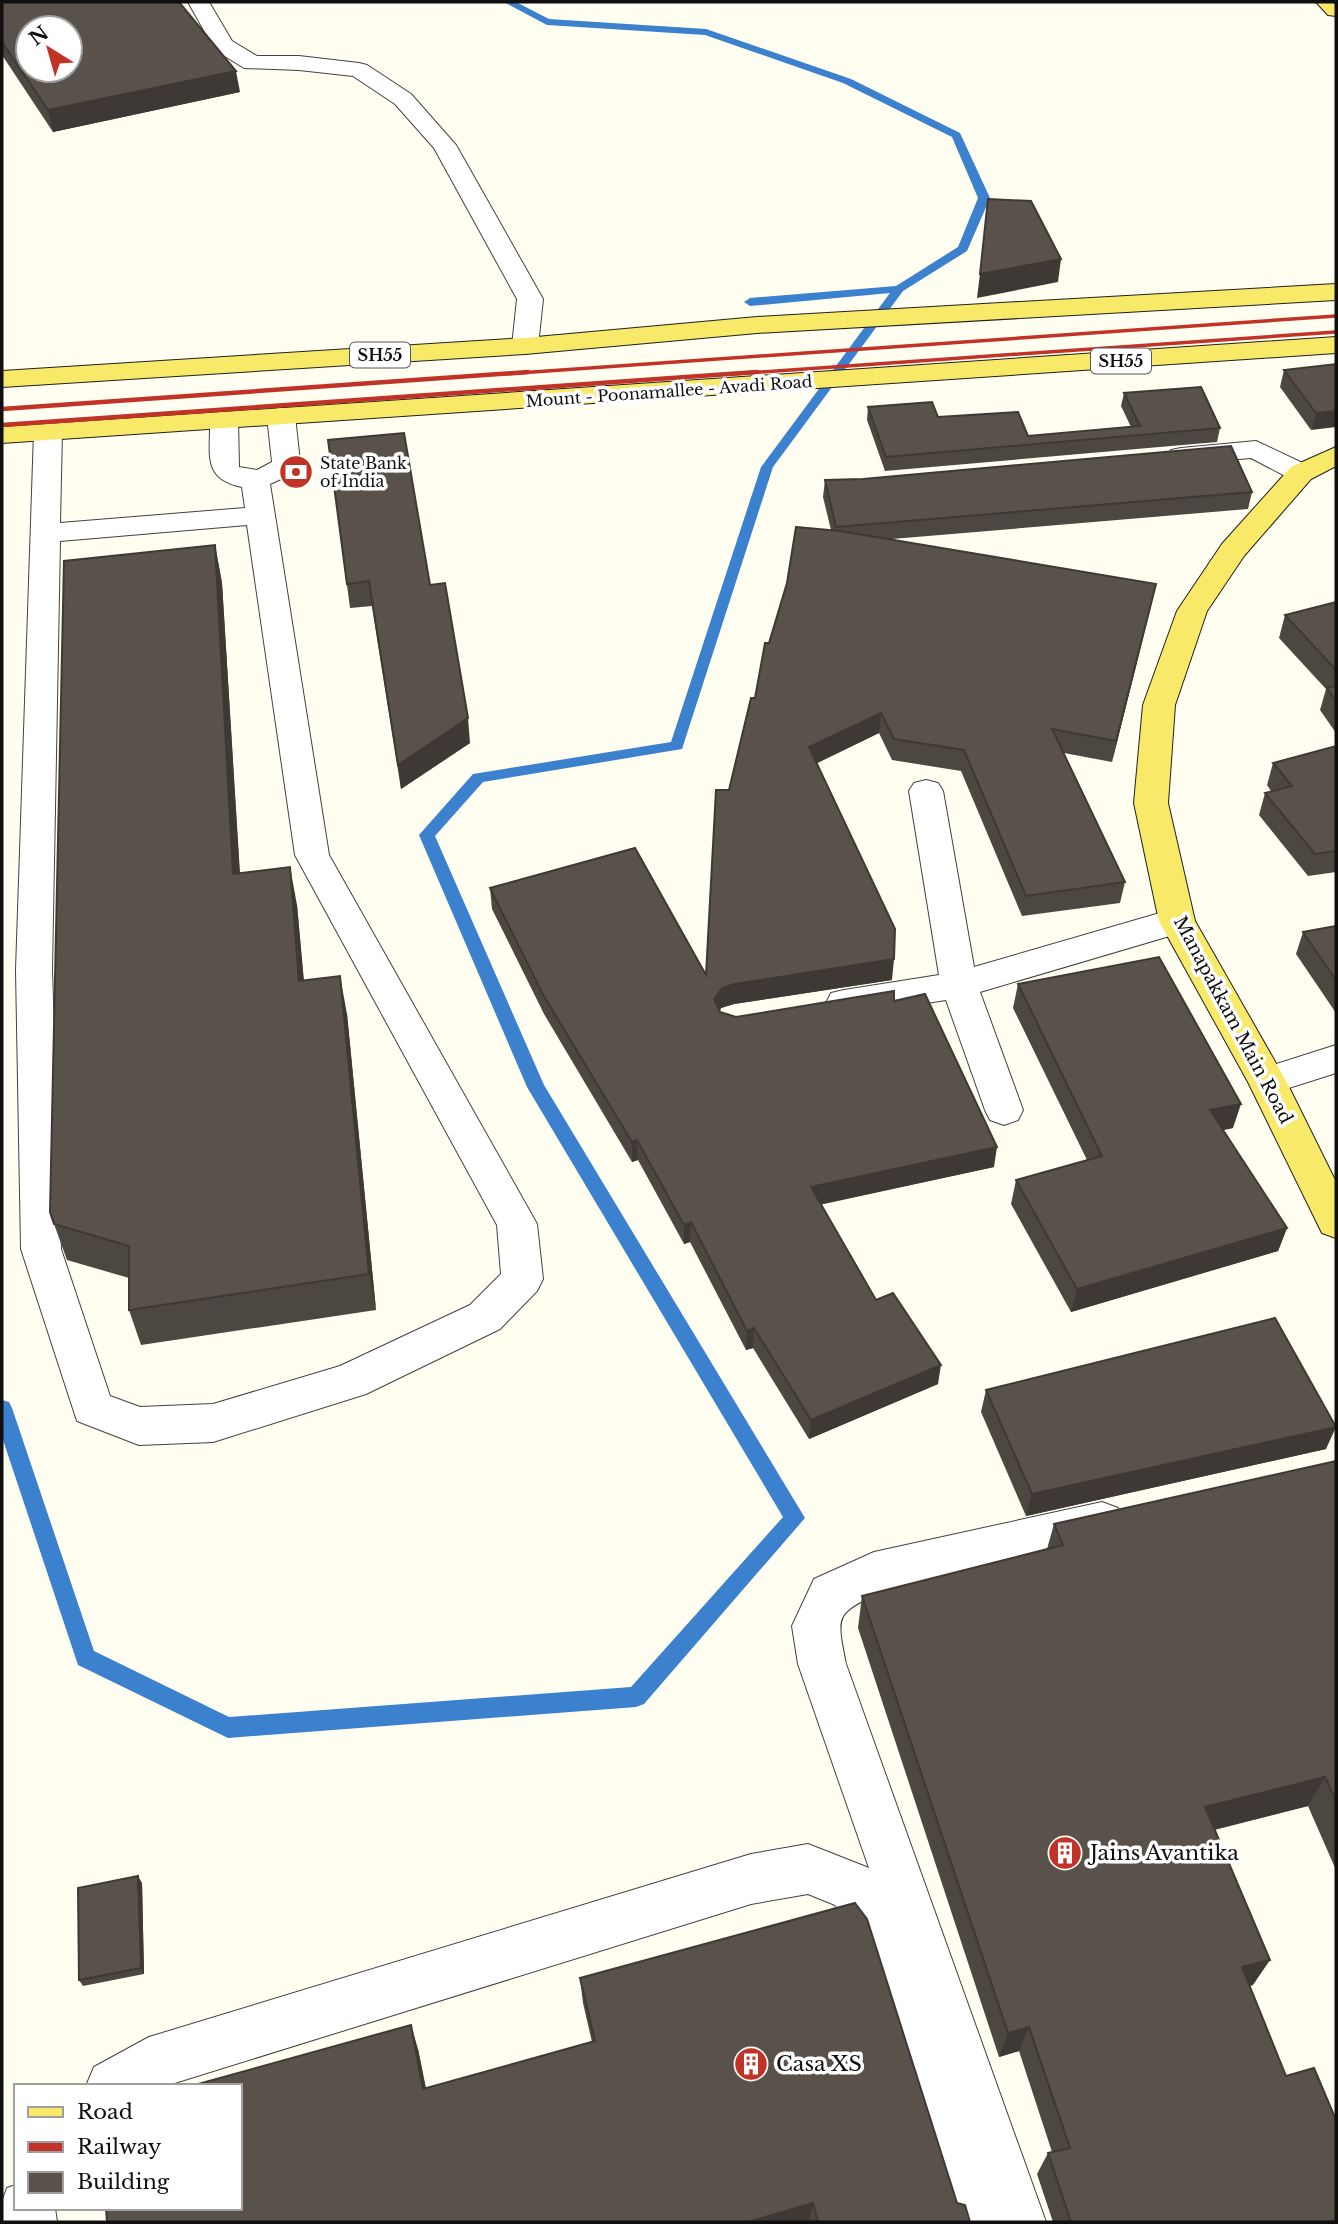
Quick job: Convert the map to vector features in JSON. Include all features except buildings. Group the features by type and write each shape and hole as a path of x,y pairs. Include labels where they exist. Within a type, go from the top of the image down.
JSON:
{"main road":[{"path":"1326,2 1336,10"},
{"name":"SH55","path":"2,379 525,346 757,325 1336,292"},
{"name":"Mount - Poonamallee - Avadi Road","path":"2,435 1336,345"},
{"name":"Manapakkam Main Road","path":"1336,456 1301,473 1233,550 1192,611 1159,705 1150,803 1177,921 1266,1081 1336,1222"}],"street":[{"path":"199,2 223,45 252,64 299,63 359,70 403,99 444,145 530,299 525,346"},
{"path":"224,420 225,469 236,477 255,479 275,474 286,463 281,416"},
{"path":"48,432 34,970 41,1249 92,1408 139,1426 213,1423 351,1381 485,1317 522,1279 516,1224 312,855 255,479"},
{"path":"1161,458 1256,449 1301,473"},
{"path":"45,533 260,515"},
{"path":"926,791 959,985 1004,1110"},
{"path":"814,1008 959,985 1177,921"},
{"path":"1266,1081 1336,1059"},
{"path":"1018,2222 822,1664 815,1626 830,1594 874,1573 1146,1512"},
{"path":"116,2084 149,2064 163,2059 751,1879 808,1869 853,1886 885,1930 979,2222"}],"waterway":[{"path":"509,2 547,22 706,32 847,81 956,135 984,198 963,249 899,289"},
{"path":"2,1408 86,1658 228,1728 636,1697 795,1518 536,1087 427,835 478,778 677,746 767,467 899,289"},
{"path":"750,302 899,289"}],"railway":[{"path":"503,374 1336,316"},
{"path":"732,374 1336,332"},
{"path":"2,409 528,372"},
{"path":"2,425 757,372"}],"place":[{"name":"State Bank of India","path":"296,472"},
{"name":"Jains Avantika","path":"1065,1853"},
{"name":"Casa XS","path":"751,2064"}]}
